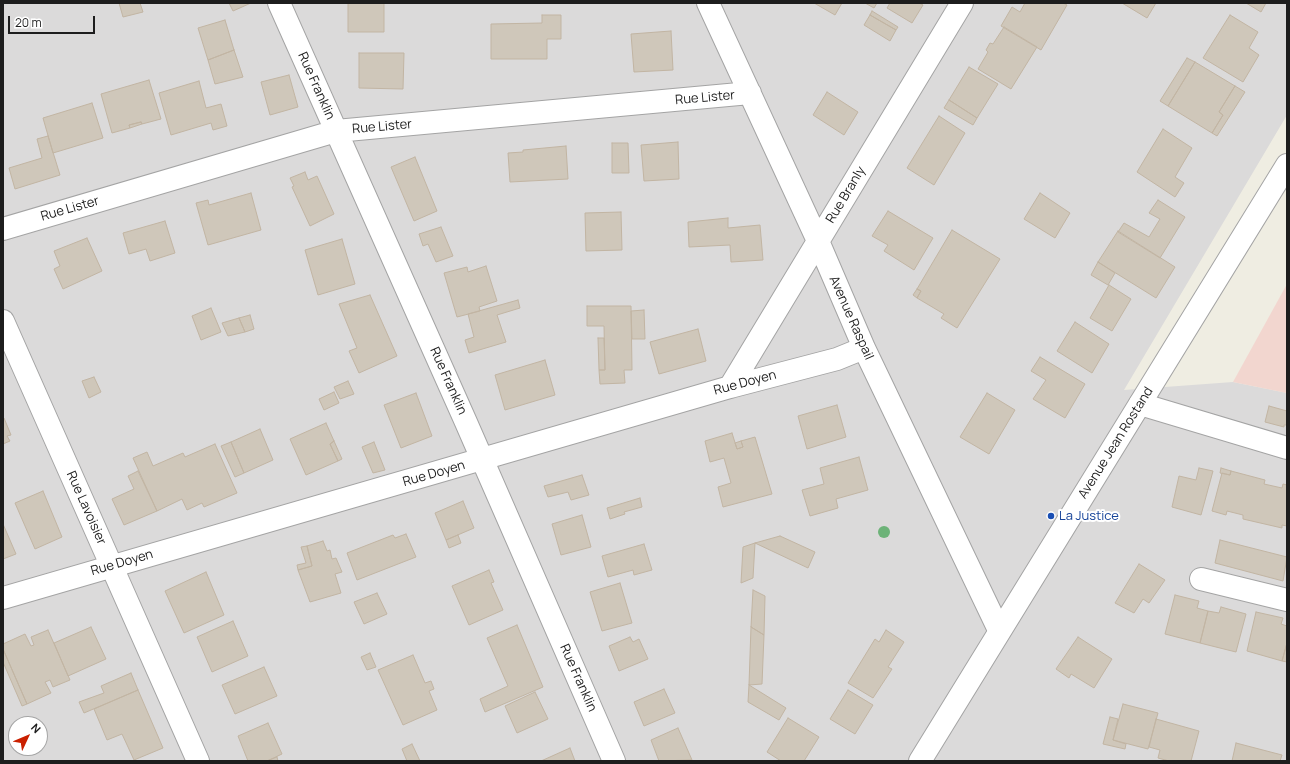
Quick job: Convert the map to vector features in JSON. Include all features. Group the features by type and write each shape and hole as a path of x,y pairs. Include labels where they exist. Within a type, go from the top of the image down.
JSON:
{"street":[{"name":"Rue Franklin","path":"279,3 614,761"},
{"name":"Avenue Raspail","path":"708,3 818,241 864,348 999,630"},
{"name":"Rue Branly","path":"730,387 962,3"},
{"name":"Rue Lister","path":"3,229 336,131 750,93"},
{"name":"Avenue Jean Rostand","path":"920,761 999,630 1287,165"},
{"name":"Rue Lavoisier","path":"3,321 198,761"},
{"name":"Rue Doyen","path":"3,598 730,387 837,359 864,348"},
{"path":"1140,404 1287,448"},
{"path":"1201,579 1287,600"}],"shaded area":[{"path":"3,3 1287,3 1287,115 1124,390 1233,382 1287,393 1287,761 3,761"},
{"path":"1287,284 1287,393 1233,382"}],"building":[{"path":"119,3 140,3 143,12 123,17"},
{"path":"229,3 251,3 233,11"},
{"path":"348,3 384,3 384,32 348,32"},
{"path":"814,3 842,3 835,15"},
{"path":"865,3 877,3 874,8"},
{"path":"890,3 919,3 923,5 912,23 887,8"},
{"path":"1025,3 1063,3 1067,5 1041,50 1001,26 1012,7 1020,12"},
{"path":"1122,3 1156,3 1147,18"},
{"path":"1246,3 1266,3 1261,12"},
{"path":"872,11 898,27 896,30 870,15"},
{"path":"542,15 561,15 561,39 547,39 547,59 491,59 491,24 542,23"},
{"path":"870,15 896,30 890,41 864,25"},
{"path":"1230,15 1258,32 1249,48 1259,55 1243,82 1203,58"},
{"path":"225,20 234,50 208,60 198,28"},
{"path":"1004,27 1037,47 1011,89 978,69 988,52 986,50 990,43 993,44"},
{"path":"671,31 673,70 634,72 631,34"},
{"path":"234,50 243,77 215,84 208,60"},
{"path":"359,53 404,53 403,89 359,88"},
{"path":"1187,58 1195,62 1168,106 1160,101"},
{"path":"1195,62 1235,86 1219,112 1223,115 1212,133 1168,106"},
{"path":"969,67 998,84 977,118 949,100"},
{"path":"289,75 298,107 270,115 261,82"},
{"path":"149,80 161,119 142,124 141,122 129,125 130,128 112,133 101,94"},
{"path":"199,81 206,108 221,104 227,126 213,130 211,123 171,135 159,93"},
{"path":"1235,86 1245,92 1217,136 1212,133 1223,115 1219,112"},
{"path":"827,92 858,112 844,135 813,115"},
{"path":"949,100 977,118 973,125 944,108"},
{"path":"92,103 103,138 53,153 43,118"},
{"path":"939,116 965,133 934,185 907,168"},
{"path":"141,122 142,124 130,128 129,125"},
{"path":"1163,129 1192,148 1175,177 1184,183 1175,197 1137,172"},
{"path":"48,136 60,175 15,189 9,168 42,158 37,139"},
{"path":"678,142 679,179 644,181 641,145"},
{"path":"612,143 628,143 629,173 612,173"},
{"path":"566,146 568,179 510,182 508,153"},
{"path":"415,157 437,211 414,221 391,167"},
{"path":"305,172 308,180 317,176 334,214 310,226 292,187 294,186 290,178"},
{"path":"251,193 261,230 208,245 196,203 208,200 209,205"},
{"path":"1040,193 1070,213 1055,238 1024,219"},
{"path":"1158,200 1185,217 1160,258 1118,232 1124,223 1149,237 1160,219 1149,213"},
{"path":"888,211 933,238 914,270 884,251 888,245 872,236"},
{"path":"621,212 622,250 586,251 585,213"},
{"path":"728,218 728,228 760,225 763,260 731,262 730,245 689,247 688,222"},
{"path":"165,221 175,253 150,261 146,249 129,254 123,233"},
{"path":"441,227 453,256 436,262 428,244 423,246 419,234"},
{"path":"952,230 1000,259 957,328 941,318 944,314 917,298 921,291 917,289"},
{"path":"1118,231 1175,267 1156,298 1098,262"},
{"path":"87,238 102,271 63,289 54,269 60,266 54,251"},
{"path":"342,239 355,284 318,295 305,250"},
{"path":"1098,262 1115,273 1108,285 1091,275"},
{"path":"486,266 497,301 479,307 480,311 457,317 444,273 467,267 468,272"},
{"path":"1109,285 1131,299 1112,331 1090,318"},
{"path":"917,289 921,291 917,298 913,295"},
{"path":"370,295 397,356 359,373 349,351 357,348 339,304"},
{"path":"518,300 520,308 497,315 506,342 469,353 465,340 474,337 468,314"},
{"path":"587,306 631,306 632,370 624,370 625,383 600,384 599,370 605,370 604,326 587,326"},
{"path":"211,308 221,332 201,340 192,316"},
{"path":"644,310 645,339 632,339 631,311"},
{"path":"250,315 254,329 245,332 239,318"},
{"path":"239,318 245,332 228,336 222,323"},
{"path":"1075,322 1109,344 1092,373 1057,351"},
{"path":"698,329 706,361 659,374 650,342"},
{"path":"598,338 604,338 605,370 599,370"},
{"path":"1040,357 1085,384 1065,418 1033,399 1046,380 1031,371"},
{"path":"545,360 555,395 505,410 495,375"},
{"path":"94,377 101,392 89,398 82,381"},
{"path":"348,381 354,394 340,399 334,387"},
{"path":"334,392 339,403 324,410 319,399"},
{"path":"416,393 432,436 401,448 384,405"},
{"path":"987,393 1015,410 989,454 960,437"},
{"path":"837,405 846,437 807,449 798,416"},
{"path":"1269,406 1287,411 1287,425 1284,425 1284,427 1265,422"},
{"path":"3,418 11,435 7,436 10,441 3,444"},
{"path":"326,423 334,441 330,444 338,461 306,475 290,439"},
{"path":"260,429 273,460 244,473 231,442"},
{"path":"732,433 737,449 743,447 741,441 755,437 772,494 723,507 718,487 731,483 724,458 710,462 705,441"},
{"path":"334,441 342,459 338,461 330,444"},
{"path":"741,441 743,447 737,449 735,443"},
{"path":"231,442 244,473 235,477 221,446"},
{"path":"374,442 385,470 373,473 362,447"},
{"path":"215,444 237,493 204,507 202,503 187,510 182,499 157,511 133,458 147,452 153,466 183,453 185,457"},
{"path":"859,457 868,490 836,499 838,508 810,516 802,490 824,484 820,468"},
{"path":"1199,468 1213,471 1201,515 1172,507 1179,476 1196,480"},
{"path":"1221,468 1231,471 1230,475 1220,473"},
{"path":"138,471 157,511 124,525 112,499 134,489 128,476"},
{"path":"1231,471 1265,480 1264,484 1282,488 1283,484 1287,485 1287,526 1282,525 1282,528 1243,519 1243,515 1227,511 1226,515 1212,511 1222,473 1230,475"},
{"path":"582,475 589,495 571,500 568,492 548,497 544,486"},
{"path":"43,491 62,537 35,549 15,503"},
{"path":"640,498 642,507 624,512 625,514 610,519 607,508"},
{"path":"463,501 474,528 446,540 435,513"},
{"path":"582,515 591,547 561,555 552,524"},
{"path":"3,524 16,554 3,559"},
{"path":"406,534 416,557 357,580 347,553 393,535 395,538"},
{"path":"458,535 461,543 449,548 446,540"},
{"path":"780,536 815,552 808,568 755,543"},
{"path":"1220,540 1287,557 1283,581 1215,563"},
{"path":"323,541 327,551 330,550 332,559 336,558 342,572 335,574 341,593 310,602 298,570 312,566 307,546"},
{"path":"755,543 753,578 741,583 743,547"},
{"path":"644,544 652,570 634,575 633,570 608,577 602,556"},
{"path":"307,546 312,566 298,570 297,565 306,563 301,547"},
{"path":"1139,564 1165,580 1149,603 1143,599 1134,613 1115,603"},
{"path":"489,570 494,582 491,583 503,610 469,625 452,586"},
{"path":"206,572 224,615 184,633 165,591"},
{"path":"620,583 632,623 602,631 590,592"},
{"path":"753,590 765,596 764,635 751,627"},
{"path":"377,593 387,614 364,624 354,602"},
{"path":"1175,595 1199,601 1197,608 1208,611 1200,643 1165,634"},
{"path":"1221,607 1246,614 1236,652 1200,643 1208,611 1219,613"},
{"path":"1256,612 1283,618 1281,624 1287,626 1287,643 1282,661 1247,651"},
{"path":"233,621 248,656 212,672 197,637"},
{"path":"517,625 543,687 485,712 480,699 508,686 487,638"},
{"path":"91,627 106,659 68,676 54,643"},
{"path":"751,627 764,635 762,684 749,685"},
{"path":"48,630 70,680 53,687 50,680 45,682 51,693 27,704 3,649 3,644 25,634 31,646 34,645 31,637"},
{"path":"886,630 904,642 888,667 892,669 873,698 848,683 875,639 879,642"},
{"path":"630,637 633,642 639,639 648,659 619,671 609,646"},
{"path":"1078,637 1112,659 1094,688 1071,674 1069,678 1056,669"},
{"path":"1287,643 1287,662 1282,661"},
{"path":"3,649 27,704 22,706 3,662"},
{"path":"370,653 376,667 367,670 361,657"},
{"path":"413,655 425,683 431,681 434,689 429,691 437,710 403,725 378,670"},
{"path":"264,667 277,696 235,714 222,685"},
{"path":"131,673 138,690 84,713 79,702 104,693 101,686"},
{"path":"749,685 786,708 779,720 748,702"},
{"path":"664,689 675,713 644,726 634,702"},
{"path":"138,690 163,748 134,760 122,734 107,740 94,709"},
{"path":"848,690 873,705 855,734 830,719"},
{"path":"535,692 548,719 517,733 505,706"},
{"path":"1123,704 1158,713 1148,749 1113,740"},
{"path":"1110,717 1118,719 1113,740 1126,744 1125,749 1103,744"},
{"path":"788,718 819,737 804,761 781,761 767,752"},
{"path":"1156,719 1199,731 1191,761 1169,761 1158,758 1160,750 1149,747"},
{"path":"268,723 282,754 267,761 248,761 238,736"},
{"path":"678,728 692,760 659,761 651,740"},
{"path":"1236,743 1282,755 1280,761 1232,761"},
{"path":"412,744 420,761 407,761 402,749"},
{"path":"570,748 575,761 541,761"},
{"path":"277,757 278,761 267,761"}],"place":[{"name":"La Justice","path":"1051,516"}]}
